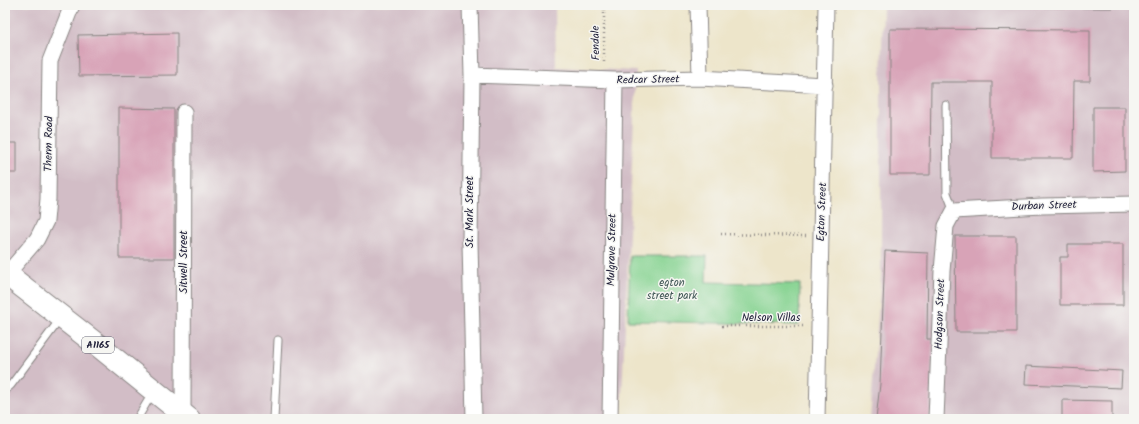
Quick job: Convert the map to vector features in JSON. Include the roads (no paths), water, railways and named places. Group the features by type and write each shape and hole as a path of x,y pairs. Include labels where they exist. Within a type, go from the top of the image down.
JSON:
{"main road":[{"name":"A1165","path":"6,273 186,416"}],"street":[{"name":"Therm Road","path":"6,273 37,238 46,221 48,199 50,61 72,5"},
{"name":"St. Mark Street","path":"470,5 472,75 470,242 474,419"},
{"path":"698,5 700,78"},
{"name":"Egton Street","path":"817,419 826,5"},
{"name":"Redcar Street","path":"472,75 610,80 700,78 825,85"},
{"name":"Mulgrave Street","path":"610,80 610,419"},
{"name":"Sitwell Street","path":"184,112 186,416"},
{"name":"Durban Street","path":"954,211 1042,206 1134,204"},
{"name":"Hodgson Street","path":"936,419 946,226 954,211"}],"lane":[{"path":"946,106 947,193 954,211"},
{"path":"5,390 11,385 62,316"},
{"path":"274,419 278,340"},
{"path":"137,419 154,390"}],"park label":[{"name":"egton street park","path":"672,289"}]}
